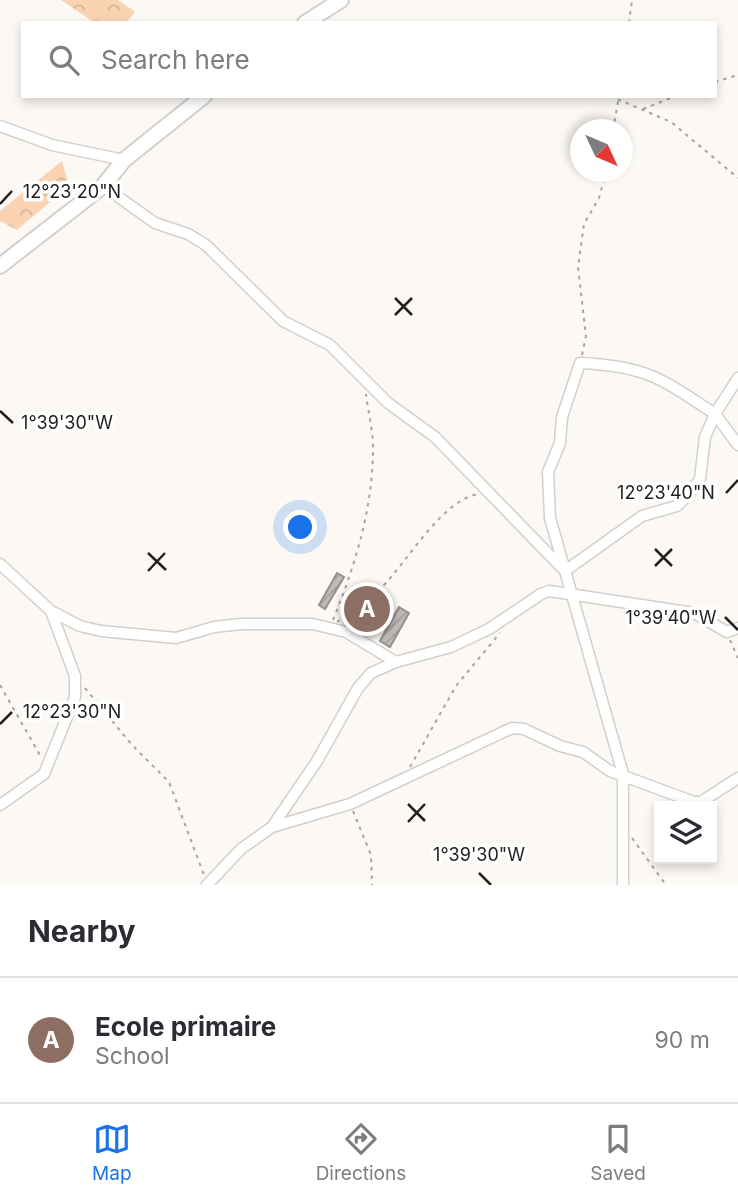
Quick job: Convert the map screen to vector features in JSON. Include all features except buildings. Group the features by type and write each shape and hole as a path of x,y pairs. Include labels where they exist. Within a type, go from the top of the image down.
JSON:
{"street":[{"path":"308,21 341,0"},
{"path":"0,266 103,186 124,160 202,98"},
{"path":"0,126 51,145 124,160"},
{"path":"103,186 155,223 188,234 206,245 283,321 330,345 388,403 435,438 565,571"},
{"path":"623,885 623,774 550,518 548,472 561,443 562,417 580,363 612,364 664,379 715,414 738,445"},
{"path":"565,571 642,516 677,506 689,494 700,479 705,436 715,414 738,378"},
{"path":"0,564 51,611 80,626 144,637 176,638 214,627 241,624 331,627 360,639 396,662"},
{"path":"207,885 242,849 272,827 317,761 358,688 371,673 396,662 464,641 489,629 541,594 549,592 694,613 727,632 738,628"},
{"path":"0,805 44,774 75,697 75,676 51,611"},
{"path":"272,827 349,804 406,776 469,751 502,732 519,728 583,752 611,771 694,802 701,802 738,778"}],"path":[{"path":"629,21 632,0"},
{"path":"717,81 738,75"},
{"path":"615,119 619,98 671,122 738,178"},
{"path":"642,109 671,98"},
{"path":"580,363 586,336 578,267 584,224 600,198 604,182"},
{"path":"331,627 356,565 367,506 373,447 364,379"},
{"path":"331,627 381,587 422,535 439,520 472,495 488,493"},
{"path":"406,776 456,686 505,627"},
{"path":"727,632 738,658"},
{"path":"75,676 132,745 169,782 192,838 207,885"},
{"path":"0,685 48,765"},
{"path":"349,804 371,855 372,885"},
{"path":"623,827 666,885"}],"green space":[{"path":"61,0 118,0 135,12 128,21 92,21"},
{"path":"62,161 69,186 17,230 0,221 0,211"}],"place":[{"name":"Ecole primaire","path":"367,609"}]}
